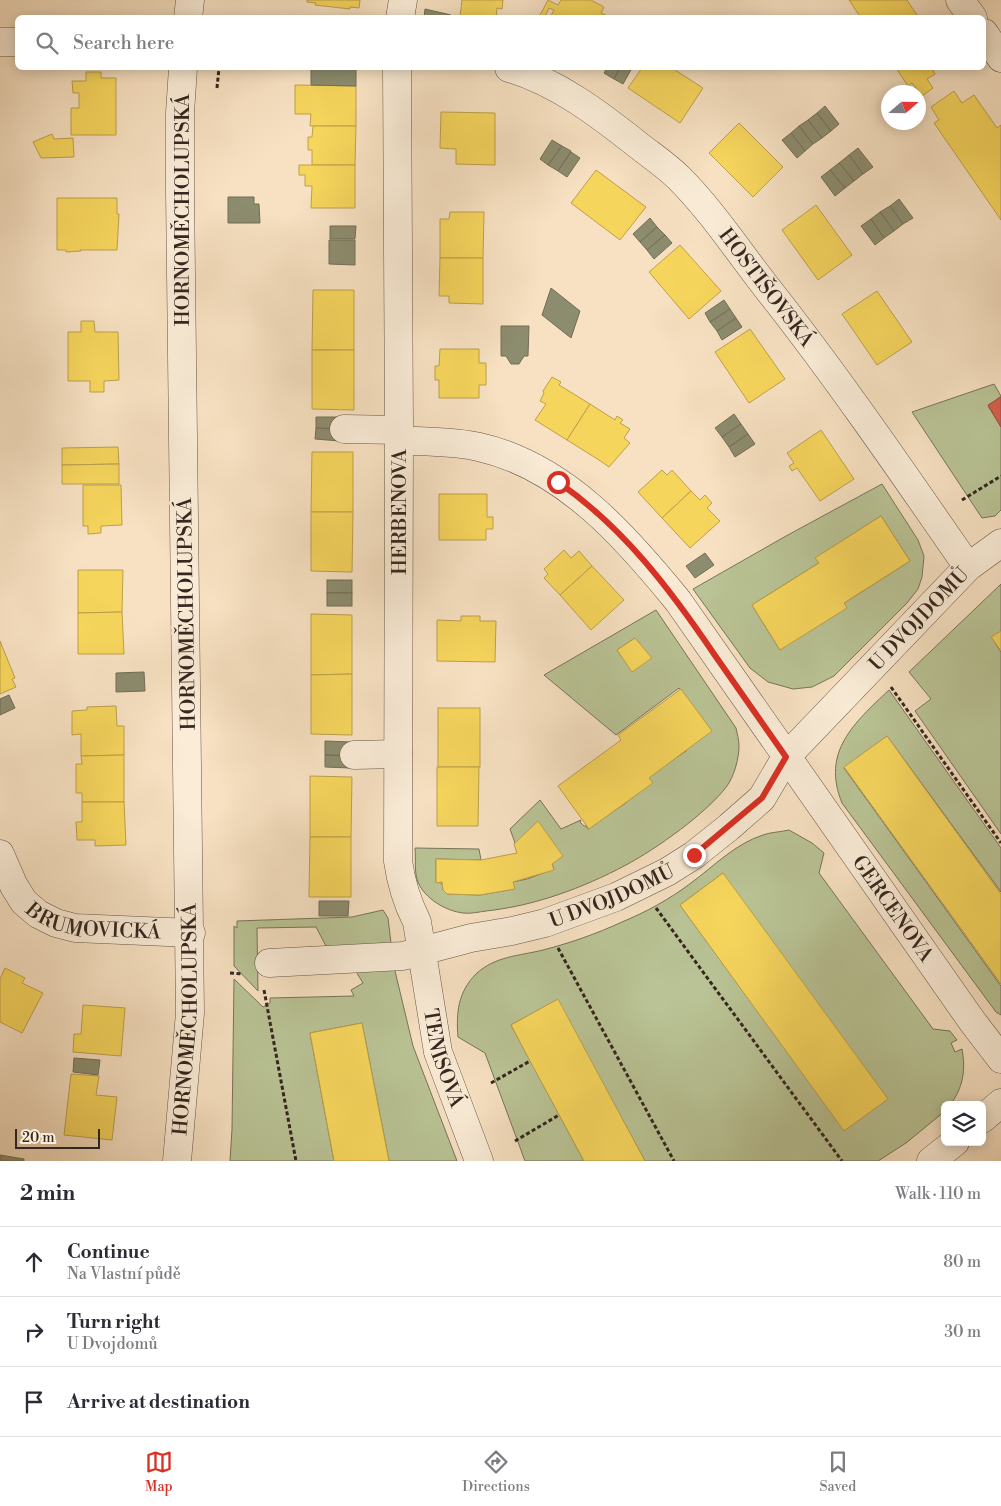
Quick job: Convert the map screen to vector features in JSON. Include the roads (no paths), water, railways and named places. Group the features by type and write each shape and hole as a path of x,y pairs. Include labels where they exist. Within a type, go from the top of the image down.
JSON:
{"street":[{"path":"188,15 190,0"},
{"path":"400,15 403,0"},
{"path":"960,0 971,15"},
{"path":"986,36 1001,58"},
{"path":"0,42 15,42"},
{"name":"HORNOMĚCHOLUPSKÁ","path":"177,1161 190,1013 191,933 180,191 180,113 184,70"},
{"name":"HERBENOVA","path":"397,70 399,435 398,861 403,890 417,922 422,952"},
{"name":"HOSTIŠOVSKÁ","path":"516,70 546,82 580,103 616,128 679,178 702,204 816,350 968,567"},
{"name":"GERCENOVA","path":"344,428 464,445 495,452 527,464 543,472 590,506 628,542 678,601 972,1021 1001,1059"},
{"name":"U DVOJDOMŮ","path":"269,963 403,956 422,952 471,938 545,923 616,897 667,872 694,855 762,798 786,757 968,567 1001,543"},
{"path":"354,755 398,754"},
{"name":"BRUMOVICKÁ","path":"0,854 14,886 24,902 38,914 56,923 75,928 191,933"},
{"name":"TENISOVÁ","path":"422,952 438,1052 479,1161"},
{"path":"986,1116 1001,1103"},
{"path":"931,1161 950,1146"}]}
